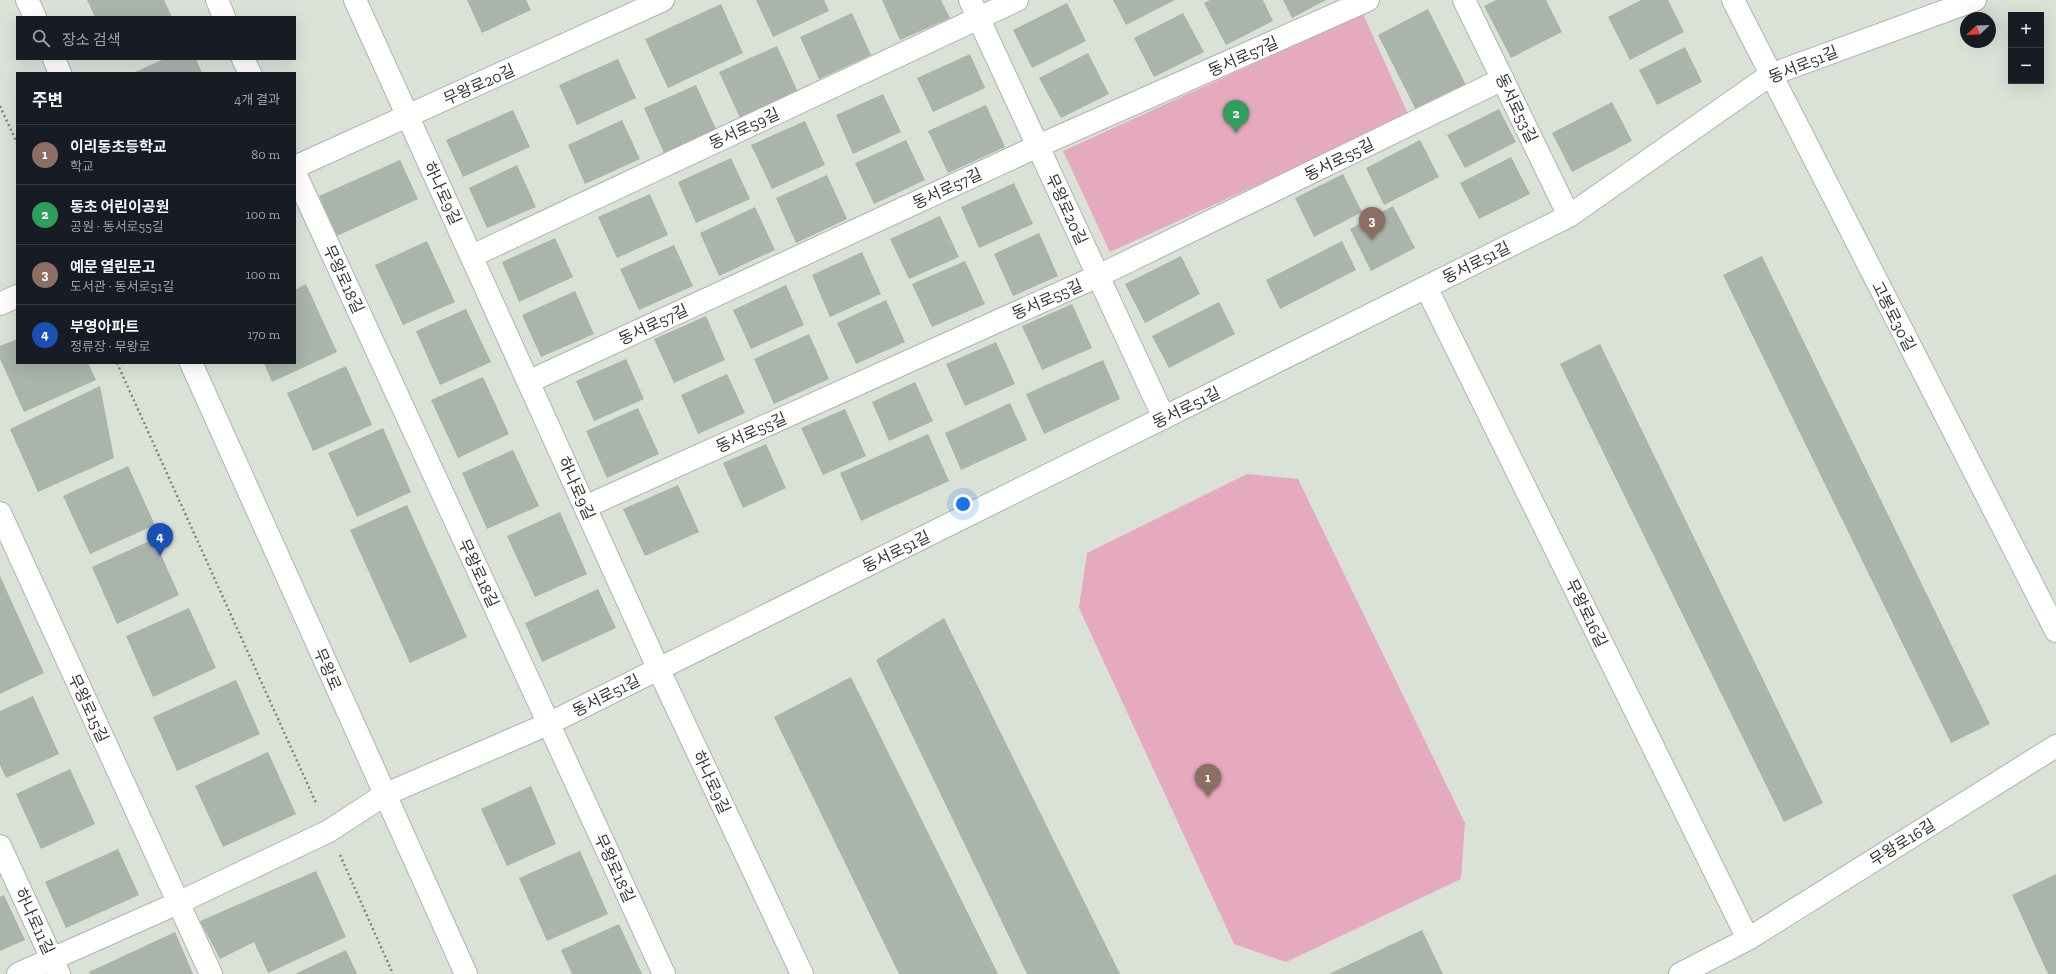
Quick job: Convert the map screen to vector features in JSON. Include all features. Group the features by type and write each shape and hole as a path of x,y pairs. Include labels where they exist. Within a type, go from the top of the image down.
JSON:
{"street":[{"path":"27,0 35,16"},
{"path":"217,0 224,16"},
{"name":"하나로9길","path":"355,0 658,668 802,974"},
{"name":"무왕로20길","path":"296,167 663,0"},
{"name":"동서로59길","path":"472,256 974,9 1017,0"},
{"name":"동서로57길","path":"528,382 1038,146 1368,0"},
{"name":"동서로53길","path":"1464,0 1569,216"},
{"name":"고봉로30길","path":"1733,0 1770,75 2056,631"},
{"name":"동서로51길","path":"384,795 548,724 1569,216 1770,75 1974,0"},
{"name":"무왕로20길","path":"974,9 1164,418"},
{"path":"54,60 60,72"},
{"path":"244,60 250,72"},
{"name":"동서로55길","path":"585,506 1098,276 1503,79"},
{"name":"무왕로18길","path":"296,175 664,974"},
{"name":"무왕로16길","path":"1426,287 1748,940"},
{"path":"0,304 16,296"},
{"name":"무왕로","path":"191,364 384,795 466,974"},
{"name":"무왕로15길","path":"0,513 211,974"},
{"name":"무왕로16길","path":"1680,974 1748,940 2056,746"},
{"path":"18,974 56,966 178,903 329,831 384,795"},
{"name":"하나로11길","path":"0,846 56,966"}],"path":[{"path":"0,106 16,141"},
{"path":"117,364 393,974"}],"shaded area":[{"path":"1363,14 1409,116 1110,252 1063,151"},
{"path":"1247,474 1298,479 1465,823 1461,879 1286,962 1234,944 1079,608 1087,553"}],"building":[{"path":"87,0 164,0 172,16 95,16"},
{"path":"467,0 526,0 531,10 482,33"},
{"path":"756,0 824,0 829,11 773,37"},
{"path":"882,0 941,0 950,18 900,40"},
{"path":"1113,0 1175,0 1126,25"},
{"path":"1210,0 1263,0 1273,21 1226,45 1204,3"},
{"path":"1283,0 1326,0 1292,18"},
{"path":"1496,0 1546,0 1562,32 1511,58 1484,6"},
{"path":"1641,0 1668,0 1684,32 1630,60 1608,17"},
{"path":"1067,3 1086,41 1032,68 1013,30"},
{"path":"721,4 743,53 668,88 645,39"},
{"path":"1428,9 1466,85 1416,110 1378,35"},
{"path":"852,13 871,55 819,79 800,37"},
{"path":"1183,13 1204,52 1154,77 1134,38"},
{"path":"777,46 798,92 740,118 719,72"},
{"path":"1685,47 1702,82 1657,105 1639,70"},
{"path":"1088,53 1109,94 1061,118 1039,78"},
{"path":"970,54 985,88 933,112 917,78"},
{"path":"618,59 636,98 577,125 559,85"},
{"path":"162,60 196,60 202,72 135,72"},
{"path":"696,85 716,129 664,153 644,108"},
{"path":"883,94 901,132 853,154 836,115"},
{"path":"1612,102 1632,141 1572,172 1552,133"},
{"path":"986,105 1005,147 948,173 928,131"},
{"path":"1499,109 1516,142 1465,168 1447,135"},
{"path":"513,110 530,147 463,177 446,140"},
{"path":"622,120 640,159 585,184 568,145"},
{"path":"805,121 825,165 772,189 751,145"},
{"path":"906,140 925,180 874,204 855,163"},
{"path":"1420,140 1439,177 1384,205 1366,168"},
{"path":"1511,157 1530,194 1479,219 1460,183"},
{"path":"731,158 750,199 696,223 678,182"},
{"path":"400,160 418,199 337,236 319,196"},
{"path":"517,165 536,207 487,228 469,188"},
{"path":"1343,174 1362,212 1314,237 1295,198"},
{"path":"827,175 847,219 796,243 776,198"},
{"path":"1014,183 1033,224 979,248 961,207"},
{"path":"650,194 668,235 617,258 598,217"},
{"path":"1393,206 1415,248 1371,271 1350,229"},
{"path":"755,207 775,250 719,276 700,233"},
{"path":"940,216 959,257 909,279 890,239"},
{"path":"1039,233 1058,276 1013,296 994,254"},
{"path":"555,238 573,277 519,302 502,262"},
{"path":"427,241 455,302 403,325 375,265"},
{"path":"1342,241 1356,270 1280,309 1266,280"},
{"path":"674,245 693,286 639,310 620,269"},
{"path":"862,252 881,294 830,317 812,275"},
{"path":"1181,256 1200,294 1145,323 1125,284"},
{"path":"1762,256 1990,724 1951,743 1723,275"},
{"path":"965,261 985,304 932,327 912,284"},
{"path":"306,284 337,352 272,382 264,364 296,364 296,289"},
{"path":"786,285 804,325 751,349 733,310"},
{"path":"575,291 594,334 541,357 522,315"},
{"path":"886,300 905,342 856,364 837,323"},
{"path":"1219,302 1235,334 1169,368 1152,336"},
{"path":"1072,304 1092,348 1042,370 1022,326"},
{"path":"466,309 491,362 440,385 416,331"},
{"path":"706,316 725,360 674,383 654,339"},
{"path":"809,334 829,379 774,404 754,359"},
{"path":"16,339 16,364 88,364 96,380 24,412 0,359 0,346"},
{"path":"996,342 1015,384 965,406 946,364"},
{"path":"1600,344 1823,803 1784,822 1560,364"},
{"path":"626,359 644,399 594,421 576,381"},
{"path":"1103,360 1120,399 1044,434 1026,394"},
{"path":"346,366 372,425 313,451 287,393"},
{"path":"727,374 745,413 698,434 681,395"},
{"path":"483,377 509,434 458,458 431,400"},
{"path":"915,382 933,421 889,441 872,402"},
{"path":"100,386 114,458 38,492 10,429"},
{"path":"1010,403 1027,440 961,470 945,433"},
{"path":"638,408 659,454 607,478 586,431"},
{"path":"845,409 866,456 823,475 801,428"},
{"path":"383,428 411,492 357,517 328,453"},
{"path":"928,434 949,481 861,521 840,473"},
{"path":"766,444 786,488 743,508 723,463"},
{"path":"513,450 539,506 487,529 462,473"},
{"path":"128,466 155,525 90,554 63,496"},
{"path":"678,485 699,532 645,556 623,509"},
{"path":"407,505 467,637 410,663 350,530"},
{"path":"560,512 587,574 535,597 507,536"},
{"path":"154,539 179,595 117,624 92,567"},
{"path":"0,576 44,673 0,694"},
{"path":"598,589 616,628 542,662 525,623"},
{"path":"189,608 216,668 153,697 126,636"},
{"path":"944,618 1120,974 1027,974 876,660"},
{"path":"851,677 998,974 899,974 774,717"},
{"path":"236,680 260,734 177,771 153,717"},
{"path":"33,696 59,754 6,778 0,765 0,711"},
{"path":"268,752 296,814 223,847 195,786"},
{"path":"70,769 95,824 41,849 16,794"},
{"path":"531,786 556,844 507,866 481,809"},
{"path":"118,849 139,895 66,928 45,882"},
{"path":"580,851 608,914 547,941 519,878"},
{"path":"316,871 346,937 268,973 254,942 220,959 200,921"},
{"path":"2056,874 2056,974 2048,974 2012,895"},
{"path":"4,895 25,940 0,951 0,897"},
{"path":"619,924 642,974 572,974 561,950"},
{"path":"1422,930 1443,974 1329,974"},
{"path":"175,932 193,974 90,974 89,972"},
{"path":"346,950 357,974 295,974"}],"place":[{"name":"동초 어린이공원","path":"1236,133"},
{"name":"예문 열린문고","path":"1372,240"},
{"name":"부영아파트","path":"160,556"},
{"name":"이리동초등학교","path":"1208,797"}]}
